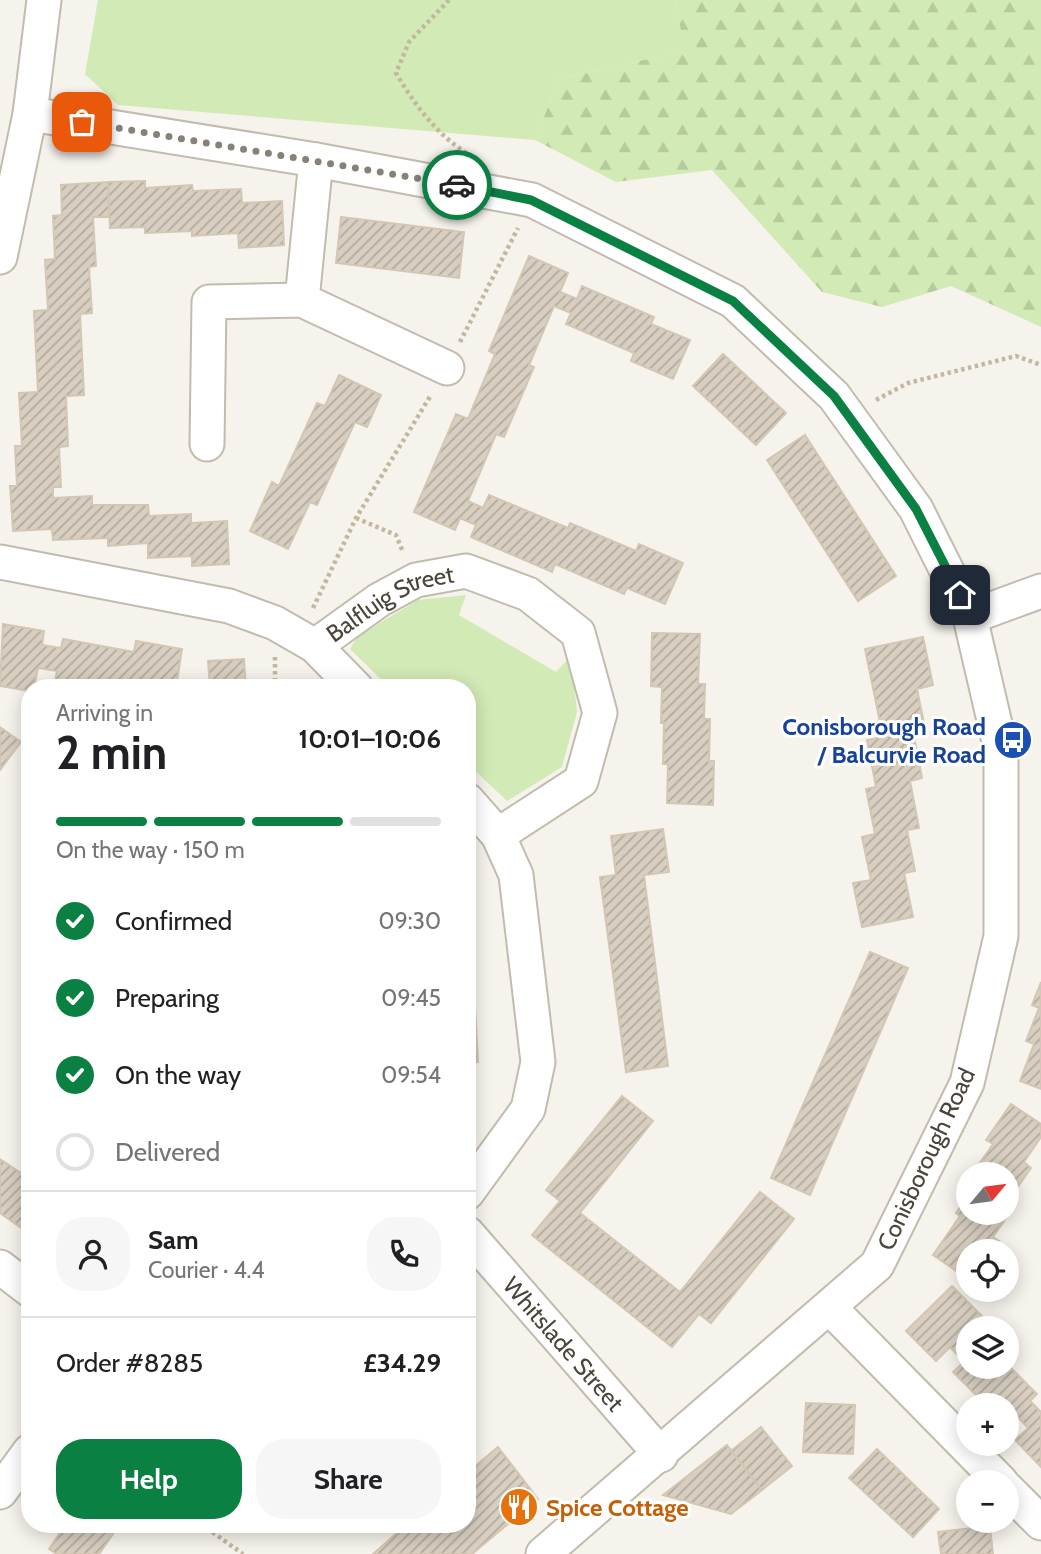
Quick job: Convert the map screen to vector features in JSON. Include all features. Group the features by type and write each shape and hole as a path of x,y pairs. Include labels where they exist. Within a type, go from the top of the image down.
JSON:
{"street":[{"path":"0,257 30,114 44,0"},
{"name":"Conisborough Road","path":"30,114 316,160 531,200 733,301 834,396 916,509 971,617 1001,750 1001,936 967,1083 877,1265 661,1455 543,1554"},
{"path":"302,300 316,160"},
{"path":"207,444 209,302 302,300 447,368"},
{"name":"Balfluig Street","path":"0,562 229,606 275,623 307,641 347,679"},
{"name":"Balfluig Street","path":"307,641 416,580 466,572 527,594 578,633 600,713 581,781 498,835"},
{"path":"971,617 1041,591"},
{"path":"476,810 498,835 516,875 538,1062 528,1109 476,1181"},
{"name":"Whitslade Street","path":"476,1243 661,1455"},
{"path":"0,1267 21,1283"},
{"path":"830,1308 989,1470"},
{"path":"0,1492 21,1463"},
{"path":"1019,1501 1041,1523"}],"path":[{"path":"449,0 409,42 396,73 411,98 450,143 472,157"},
{"path":"307,641 356,518 447,368 531,200"},
{"path":"847,415 908,383 935,376 1016,356 1041,365"},
{"path":"356,518 396,535 416,580"},
{"path":"214,1533 243,1554"}],"green space":[{"path":"98,0 675,0 686,51 559,79 535,140 118,105 85,74"},
{"path":"675,0 1041,0 1041,327 951,286 882,307 822,292 712,170 616,182 535,140 559,79 685,51"},
{"path":"466,595 459,615 556,672 571,656 577,712 562,767 507,801 476,772 476,679 381,679 350,649 358,636 418,600"}],"building":[{"path":"145,181 145,188 192,185 193,191 241,189 242,203 282,201 284,245 239,248 238,233 192,236 192,231 145,233 145,227 110,228 108,182"},
{"path":"108,182 109,217 93,217 96,266 89,267 92,313 80,314 84,395 66,396 68,446 59,447 61,487 53,487 53,498 92,496 92,505 148,505 149,516 191,514 191,523 227,521 229,564 192,566 192,556 148,558 148,543 108,546 108,538 53,540 52,529 13,531 10,486 17,486 15,446 22,446 19,393 38,392 34,311 48,310 45,260 55,259 53,216 62,215 61,185"},
{"path":"341,217 464,232 459,278 336,263"},
{"path":"529,256 568,273 560,292 577,299 582,286 654,317 651,324 690,340 673,379 631,361 634,353 566,324 571,313 554,306 529,365 534,367 504,437 496,434 468,501 483,508 489,495 568,528 570,523 636,551 639,544 683,563 665,604 627,588 624,594 555,564 552,572 471,537 476,525 460,518 455,530 414,512 456,414 468,419 495,354 489,351"},
{"path":"723,354 786,413 756,445 693,386"},
{"path":"339,375 381,395 367,427 355,422 317,505 310,502 288,549 250,531 272,482 279,486 317,403 325,406"},
{"path":"805,435 896,576 858,601 767,460"},
{"path":"3,624 44,631 42,645 61,648 63,639 134,652 136,641 182,649 177,679 55,679 57,671 38,668 36,679 21,679 21,690 0,686"},
{"path":"652,633 700,634 698,684 705,684 704,719 710,719 709,761 714,761 713,805 667,803 668,764 663,764 662,687 651,686"},
{"path":"923,637 933,685 917,689 926,733 914,736 922,778 910,781 919,828 907,830 915,871 904,873 913,917 862,927 853,883 871,880 862,837 875,834 866,789 876,787 867,740 883,737 865,649"},
{"path":"244,659 245,679 209,679 208,661"},
{"path":"0,727 21,742 0,770"},
{"path":"663,829 669,872 644,875 668,1066 626,1072 600,877 616,875 611,836"},
{"path":"870,952 908,968 810,1195 771,1178"},
{"path":"1041,982 1041,1089 1020,1081 1034,1044 1026,1041 1039,1008 1032,1005"},
{"path":"476,1025 478,1062 476,1062"},
{"path":"622,1096 653,1121 580,1213 680,1292 760,1192 794,1219 711,1323 699,1314 672,1347 532,1235 560,1201 546,1190"},
{"path":"1011,1104 1041,1124 1041,1137 1024,1162 1031,1168 1019,1185 1019,1162 980,1162 993,1144 986,1140"},
{"path":"0,1159 21,1173 21,1228 0,1213"},
{"path":"956,1222 956,1225 1001,1225 993,1237 996,1239 956,1239 956,1271 933,1255"},
{"path":"952,1286 956,1290 956,1302 968,1302 982,1316 956,1316 956,1353 950,1347 936,1361 906,1331"},
{"path":"1019,1376 1037,1394 1030,1401 1041,1412 1041,1467 1019,1444 1019,1436 1028,1428 1019,1418 1019,1393 974,1393 960,1379 1019,1379"},
{"path":"806,1403 855,1405 853,1454 803,1452"},
{"path":"761,1427 792,1466 762,1490 731,1451"},
{"path":"727,1445 762,1490 731,1514 663,1495"},
{"path":"498,1447 538,1499 472,1554 373,1554 397,1533 476,1533 476,1465"},
{"path":"877,1449 939,1509 913,1537 849,1478"},
{"path":"956,1530 956,1533 991,1533 993,1554 941,1554 938,1532"},
{"path":"60,1533 114,1533 99,1554 57,1554 49,1549"}],"way so far":[{"path":"82,122 457,185"}],"place":[{"name":"Conisborough Road / Balcurvie Road","path":"1013,740"},
{"name":"Spice Cottage","path":"519,1507"}],"route":[{"path":"457,185 531,200 733,301 834,396 916,509 960,595"}]}
